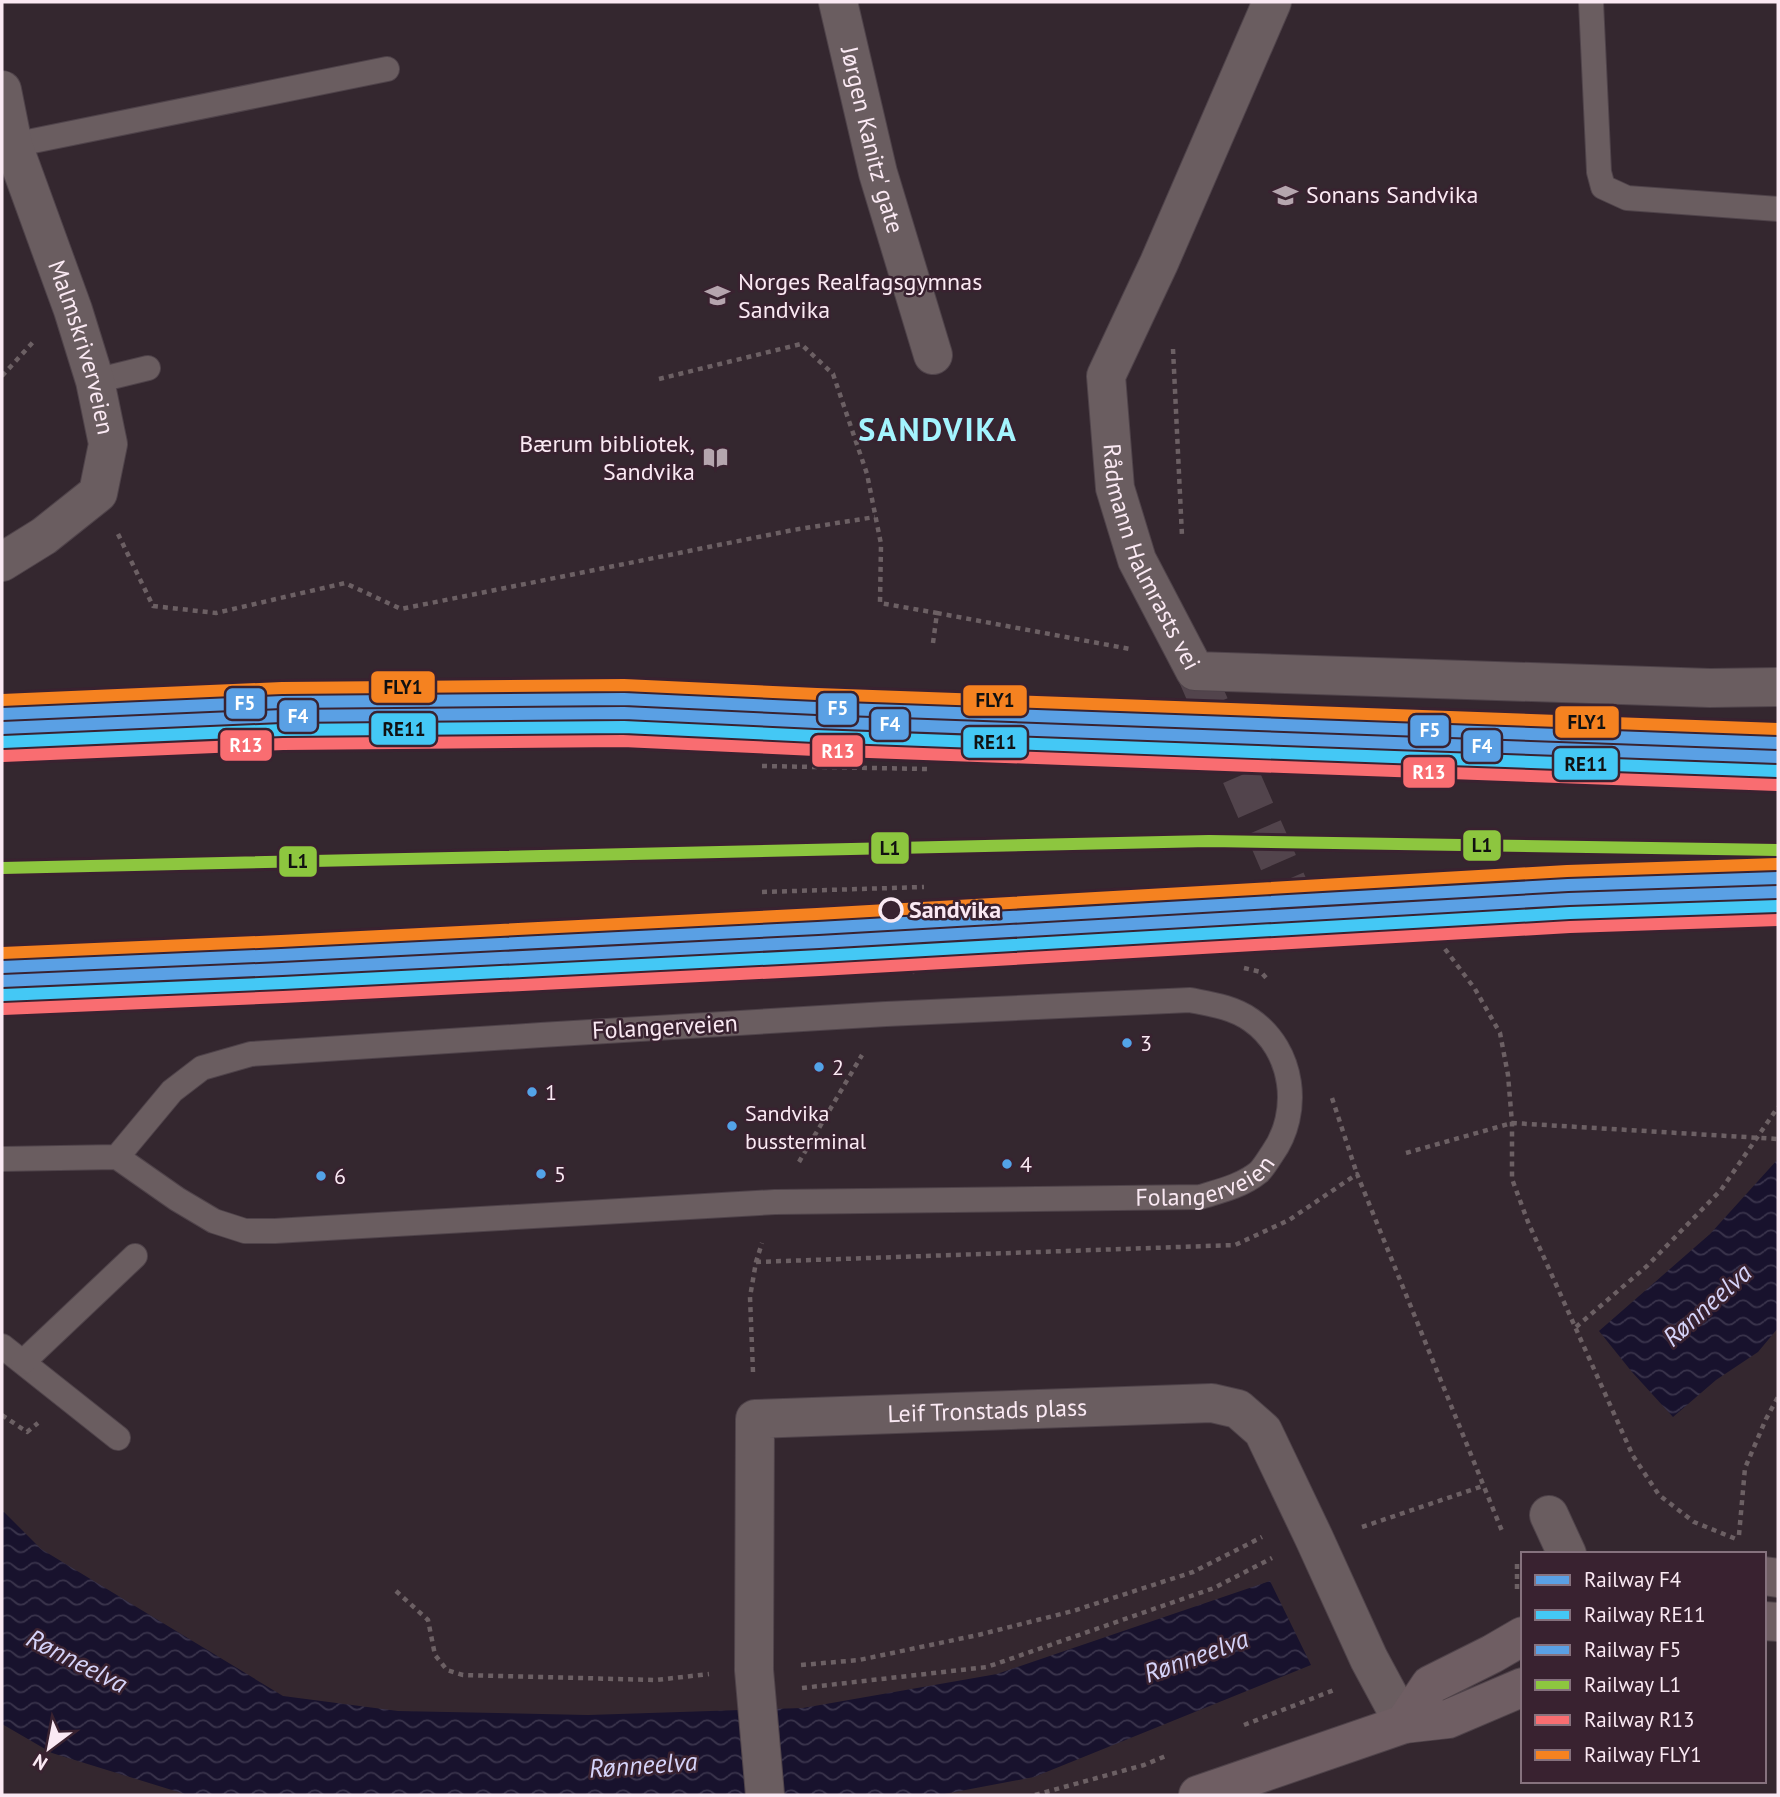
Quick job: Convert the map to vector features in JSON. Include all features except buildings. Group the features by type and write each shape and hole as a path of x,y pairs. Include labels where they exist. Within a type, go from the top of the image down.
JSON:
{"main road":[{"path":"1404,1724 1430,1685 1521,1637"},
{"path":"1198,1795 1404,1724 1448,1719 1521,1688"}],"street":[{"name":"Jørgen Kanitz' gate","path":"838,2 878,173 933,355"},
{"name":"Rådmann Halmrasts vei","path":"1272,2 1106,376 1115,488 1137,560 1195,671 1710,688 1778,687"},
{"name":"Malmskriverveien","path":"2,90 13,145 74,310 95,381 108,444 98,493"},
{"path":"2,562 44,536 98,493"},
{"name":"Leif Tronstads plass","path":"765,1795 755,1686 755,1419 1212,1403 1238,1409 1263,1432 1369,1659 1404,1724"},
{"path":"1549,1515 1566,1552"}],"lane":[{"path":"1591,2 1598,172 1603,187 1627,198 1778,209"},
{"path":"13,145 387,69"},
{"path":"95,381 148,368"},
{"name":"Folangerveien","path":"1189,1000 1221,1006 1251,1019 1274,1041 1287,1069 1290,1097 1286,1124 1276,1148 1259,1171 1233,1188 1199,1197 775,1202 275,1231 245,1230 214,1220 177,1199 117,1157 172,1091 202,1068 251,1054 886,1014 1189,1000"},
{"path":"2,1159 117,1157"},
{"path":"23,1363 135,1256"},
{"path":"2,1346 118,1437"}],"path":[{"path":"659,379 801,344 833,374 867,474 881,544 880,603 1147,653 1195,671"},
{"path":"1173,346 1182,544"},
{"path":"98,493 153,606 216,613 345,583 401,608 793,530 876,517"},
{"path":"933,643 936,613"},
{"path":"761,766 927,769"},
{"path":"762,892 924,887"},
{"path":"1445,950 1475,989 1500,1032 1508,1075 1512,1123 1511,1179 1633,1456 1659,1495 1694,1522 1739,1541 1745,1468 1778,1397"},
{"path":"1576,1327 1647,1266 1721,1190 1778,1107"},
{"path":"1406,1153 1512,1123 1778,1139"},
{"path":"756,1262 1235,1245 1289,1220 1357,1174 1502,1532"},
{"path":"2,1415 27,1432"},
{"path":"755,1686 1073,1611 1313,1537 1342,1534 1482,1486"},
{"path":"396,1591 428,1619 435,1655 447,1670 463,1675 656,1680 811,1688 987,1667 1213,1588 1313,1537"},
{"path":"1512,1555 1517,1566"}],"water":[{"name":"Rønneelva","path":"1778,1159 1778,1328 1758,1352 1716,1380 1673,1417 1599,1331 1710,1234"},
{"name":"Rønneelva","path":"2,1510 41,1549 283,1696 398,1711 588,1715 803,1708 997,1674 1270,1581 1311,1665 1034,1777 939,1795 188,1795 52,1753 2,1724"}],"tunnel":[{"path":"1195,671 1314,944"}],"rail line":[{"name":"FLY1","path":"2,700 282,688 624,685 1778,729"},
{"name":"F5","path":"2,714 282,702 624,699 1778,743"},
{"name":"F4","path":"2,728 282,716 624,713 1778,757"},
{"name":"RE11","path":"3,742 282,730 624,727 1777,771"},
{"name":"R13","path":"3,756 283,744 623,741 1777,785"},
{"name":"L1","path":"2,868 1209,841 1778,850"},
{"name":"FLY1","path":"2,953 817,914 1567,871 1777,864"},
{"name":"F5","path":"2,967 818,928 1568,885 1778,878"},
{"name":"F4","path":"2,981 819,942 1569,899 1778,892"},
{"name":"RE11","path":"3,995 820,956 1570,913 1778,906"},
{"name":"R13","path":"3,1009 820,970 1570,927 1778,920"}],"place":[{"name":"Sonans Sandvika","path":"1286,195"},
{"name":"Norges Realfagsgymnas Sandvika","path":"718,296"},
{"name":"Bærum bibliotek, Sandvika","path":"715,458"},
{"name":"Sandvika","path":"891,910"},
{"name":"3","path":"1127,1043"},
{"name":"2","path":"819,1067"},
{"name":"1","path":"532,1092"},
{"name":"Sandvika bussterminal","path":"732,1126"},
{"name":"4","path":"1007,1164"},
{"name":"5","path":"541,1174"},
{"name":"6","path":"321,1176"}],"district":[{"name":"SANDVIKA","path":"938,430"}]}
